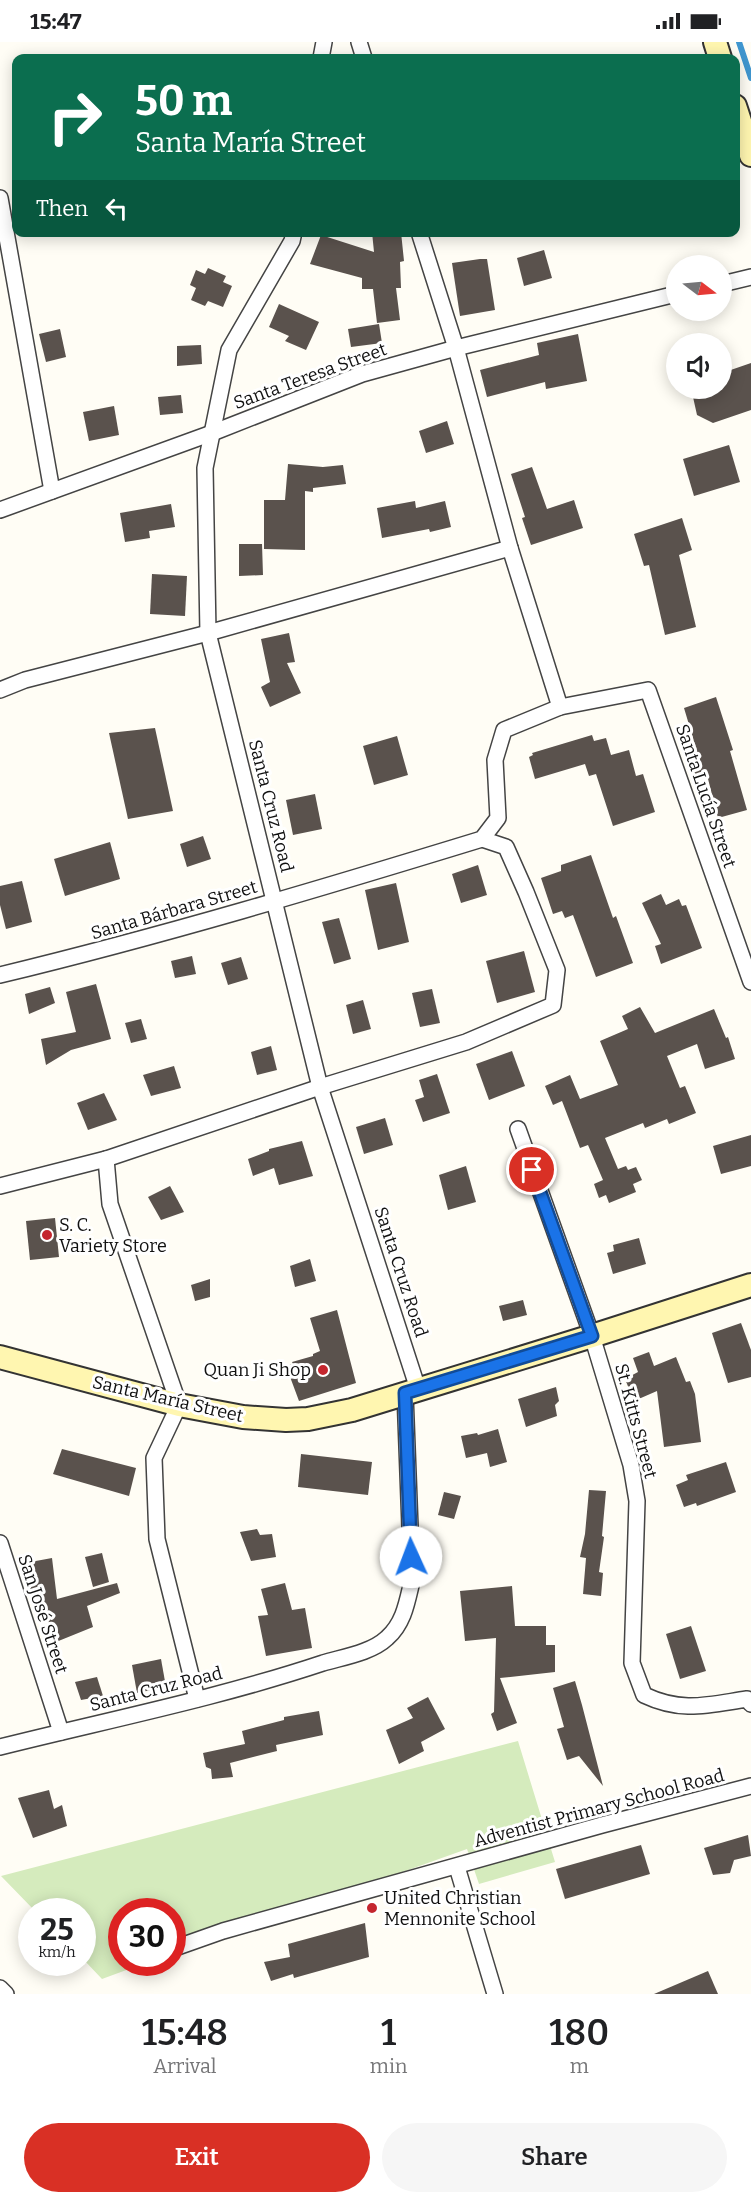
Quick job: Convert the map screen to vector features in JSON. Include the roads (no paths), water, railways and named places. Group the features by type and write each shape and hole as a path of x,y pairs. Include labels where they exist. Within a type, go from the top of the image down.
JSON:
{"street":[{"path":"747,127 751,155"},
{"path":"0,198 52,491"},
{"name":"Santa Cruz Road","path":"0,1747 292,1674 369,1648 386,1640 399,1624 412,1581 411,1391 320,1087 208,633 206,468 229,350 293,237"},
{"path":"0,1186 106,1159 320,1087 466,1042 553,1005 557,970 506,847 498,818 495,760 504,730 560,707 510,548 456,348 421,237"},
{"path":"732,282 751,278"},
{"name":"Santa Teresa Street","path":"0,510 212,433 362,374 456,348 666,296"},
{"path":"0,690 24,680 208,633 510,548"},
{"name":"Santa Lucía Street","path":"560,707 648,690 751,982"},
{"path":"498,818 482,839 506,847"},
{"name":"Santa Bárbara Street","path":"0,975 87,955 274,902 482,839"},
{"name":"St. Kitts Street","path":"518,1129 592,1336 631,1466 637,1501 632,1663 644,1695 662,1704 688,1707 747,1699 751,1704"},
{"path":"106,1159 110,1204 179,1405 154,1458 157,1539 197,1699"},
{"name":"Santa María Street","path":"0,1357 179,1405 243,1417 286,1420 329,1416 751,1285"},
{"name":"San José Street","path":"1,1553 62,1732"},
{"name":"Adventist Primary School Road","path":"186,1944 223,1931 602,1825 751,1786"},
{"name":"Adventist Primary School Road","path":"457,1867 495,1994"},
{"path":"0,1988 6,1994"}],"waterway":[{"path":"739,42 751,78"}],"place":[{"name":"S. C. Variety Store","path":"47,1235"},
{"name":"Quan Ji Shop","path":"323,1370"},
{"name":"United Christian Mennonite School","path":"372,1908"}]}
